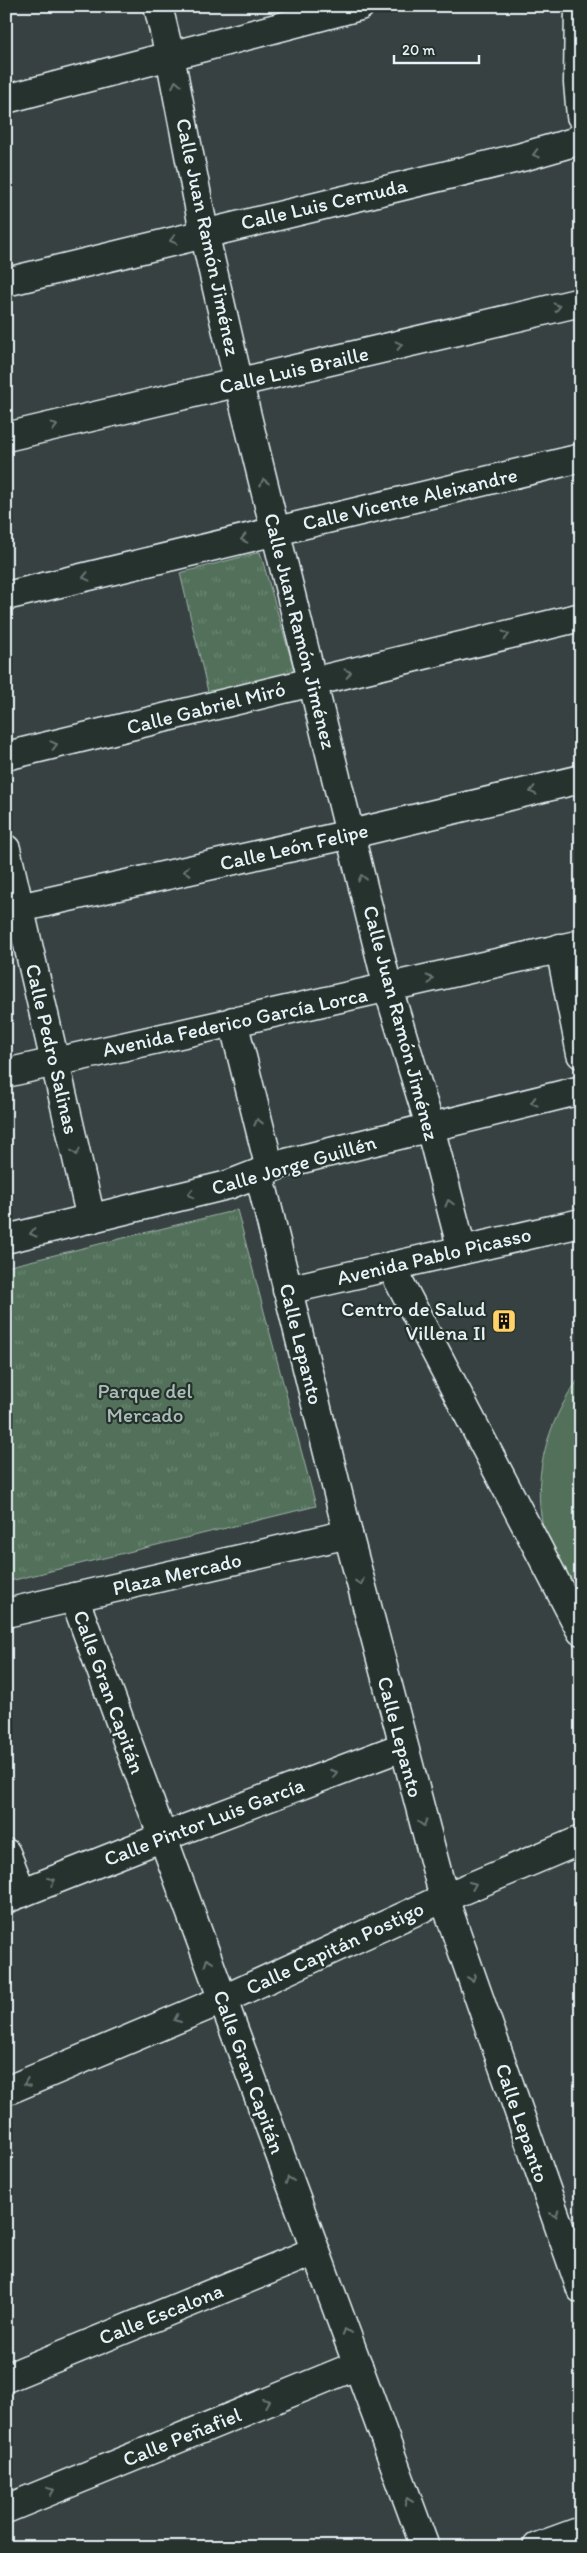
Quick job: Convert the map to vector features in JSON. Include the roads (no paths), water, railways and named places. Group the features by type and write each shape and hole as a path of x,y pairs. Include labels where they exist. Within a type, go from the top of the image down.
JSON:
{"street":[{"name":"Calle Juan Ramón Jiménez","path":"158,6 170,56 204,232 239,384 388,988 430,1129 462,1250"},
{"path":"6,99 360,6"},
{"path":"579,6 578,83 581,116"},
{"name":"Calle Luis Cernuda","path":"6,282 204,232 522,158 574,142 581,136"},
{"name":"Calle Luis Braille","path":"6,437 239,384 581,302"},
{"name":"Calle Vicente Aleixandre","path":"6,596 581,458"},
{"name":"Calle Gabriel Miró","path":"6,756 581,617"},
{"name":"Calle León Felipe","path":"13,910 351,834 581,779"},
{"name":"Calle Pedro Salinas","path":"6,849 13,910 55,1062 91,1219"},
{"path":"570,946 581,1054"},
{"name":"Avenida Federico García Lorca","path":"6,1073 570,946"},
{"name":"Calle Lepanto","path":"233,1022 287,1290 402,1747 444,1898 581,2289"},
{"name":"Calle Jorge Guillén","path":"6,1239 228,1185 282,1164 430,1129 581,1090"},
{"name":"Avenida Pablo Picasso","path":"287,1290 581,1223"},
{"path":"391,1266 581,1631"},
{"name":"Plaza Mercado","path":"6,1613 348,1534"},
{"name":"Calle Gran Capitán","path":"74,1597 425,2547"},
{"name":"Calle Pintor Luis García","path":"14,1896 163,1837 402,1747"},
{"name":"Calle Capitán Postigo","path":"6,2092 222,2000 444,1898 581,1840"},
{"path":"6,1853 14,1896"},
{"name":"Calle Escalona","path":"6,2378 315,2251"},
{"name":"Calle Peñafiel","path":"6,2510 358,2365"},
{"path":"537,2547 581,2531"}],"place":[{"name":"Centro de Salud Villena II","path":"504,1321"}],"park label":[{"name":"Parque del Mercado","path":"145,1403"}]}
